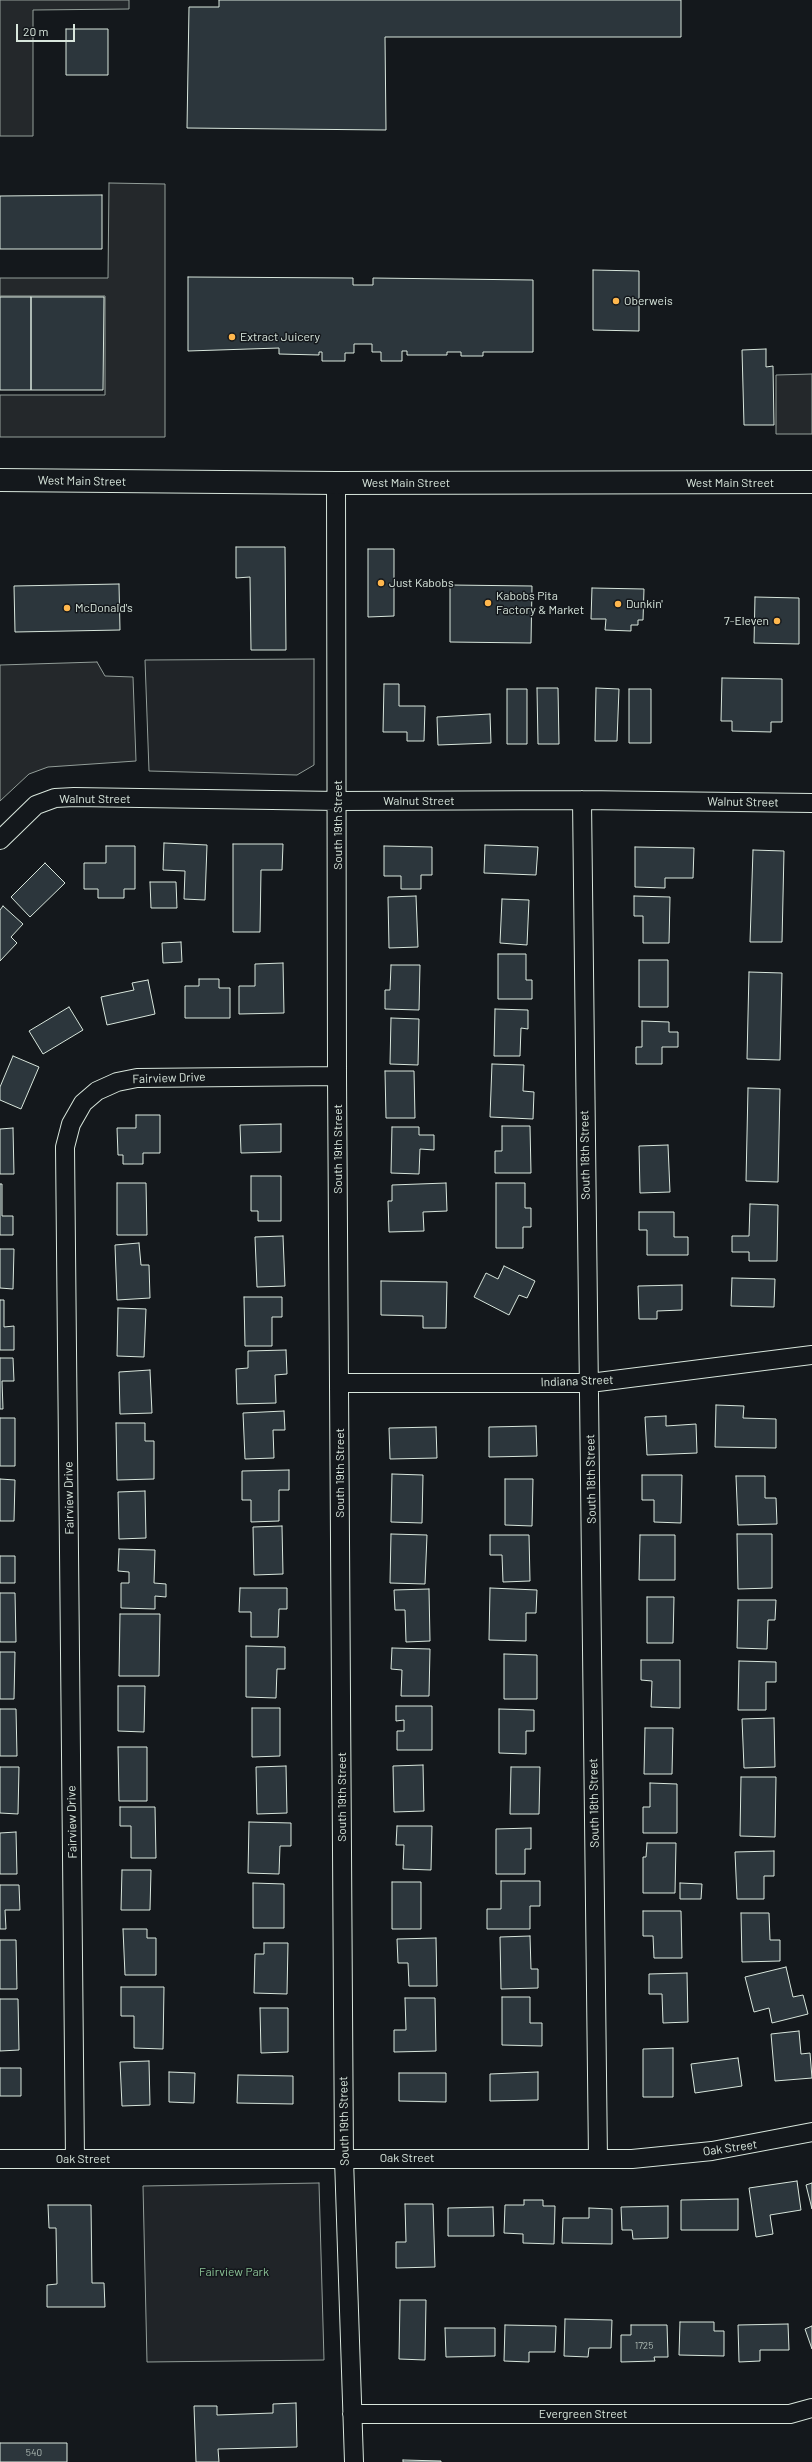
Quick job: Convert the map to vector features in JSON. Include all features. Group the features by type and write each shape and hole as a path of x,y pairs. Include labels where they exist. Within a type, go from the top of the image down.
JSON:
{"main road":[{"name":"West Main Street","path":"0,480 336,483 812,482"}],"street":[{"name":"South 19th Street","path":"336,483 338,801 337,1076 344,2159 354,2462"},
{"name":"Walnut Street","path":"0,840 36,805 55,798 74,797 338,801 582,800 812,803"},
{"name":"South 18th Street","path":"582,800 585,1178 590,1383 598,2159"},
{"name":"Fairview Drive","path":"75,2159 65,1147 71,1124 83,1103 97,1091 117,1082 136,1078 337,1076"},
{"name":"Indiana Street","path":"340,1383 590,1383 812,1355"},
{"name":"Oak Street","path":"0,2159 632,2159 712,2151 812,2132"},
{"name":"Evergreen Street","path":"352,2414 790,2414 812,2408"}],"green space":[{"path":"314,659 314,765 297,775 149,771 145,660"},
{"name":"Fairview Park","path":"319,2183 324,2360 147,2362 143,2186"}],"shaded area":[{"path":"0,0 129,0 129,9 33,10 33,136 0,136"},
{"path":"109,183 165,184 165,437 0,437 0,395 105,395 105,296 0,296 0,278 108,278"},
{"path":"812,374 812,434 776,434 776,375"},
{"path":"97,662 105,676 133,677 136,761 48,767 29,774 0,801 0,665"}],"building":[{"path":"219,0 681,0 681,37 385,37 386,130 187,128 189,7 219,7"},
{"path":"66,29 108,29 108,75 66,75"},
{"path":"102,195 102,249 0,249 0,196"},
{"name":"Oberweis","path":"593,270 639,271 639,331 593,330"},
{"path":"188,277 353,278 353,285 373,285 373,278 533,280 533,352 483,352 483,356 461,356 461,352 447,352 447,355 407,355 407,351 402,351 402,361 381,361 381,352 372,352 372,344 354,344 354,353 345,353 345,361 322,361 322,352 319,352 319,355 279,354 279,348 188,351"},
{"path":"0,297 31,297 31,390 0,390"},
{"path":"31,297 104,297 103,390 31,390"},
{"path":"766,349 766,367 773,366 774,425 744,425 742,350"},
{"path":"236,547 285,547 286,650 251,650 250,577 236,578"},
{"name":"Just Kabobs","path":"368,549 394,549 394,616 368,617"},
{"name":"McDonald's","path":"119,584 120,630 15,632 14,586"},
{"path":"450,585 532,586 531,643 450,642"},
{"name":"Dunkin'","path":"592,588 644,589 643,620 638,620 638,625 631,625 631,631 605,630 606,619 591,619"},
{"name":"7-Eleven","path":"755,597 799,598 799,644 754,643"},
{"path":"722,678 782,679 782,722 771,722 771,732 732,731 732,721 721,721"},
{"path":"384,684 399,684 399,706 425,706 424,741 407,741 407,732 383,732"},
{"path":"537,688 558,688 559,744 538,744"},
{"path":"596,688 619,689 617,741 595,741"},
{"path":"507,689 527,689 527,744 507,744"},
{"path":"629,689 651,689 651,743 629,743"},
{"path":"490,714 491,743 438,745 437,717"},
{"path":"164,843 207,845 205,900 184,899 185,871 163,870"},
{"path":"233,844 283,844 282,870 261,870 260,932 233,932"},
{"path":"485,845 538,847 536,875 484,873"},
{"path":"106,846 135,846 135,889 124,889 124,898 98,898 98,889 84,889 84,863 106,863"},
{"path":"384,846 432,847 432,875 421,875 421,889 401,889 401,876 384,876"},
{"path":"635,847 694,848 693,878 665,878 665,888 635,887"},
{"path":"753,850 784,851 782,942 750,942"},
{"path":"45,863 65,883 30,917 11,897"},
{"path":"150,882 176,882 177,908 151,908"},
{"path":"416,896 418,947 389,948 388,897"},
{"path":"634,896 670,897 669,943 643,943 643,916 634,916"},
{"path":"502,899 529,900 527,945 500,943"},
{"path":"3,906 23,924 11,937 17,943 0,961 0,910"},
{"path":"181,942 182,962 163,963 162,943"},
{"path":"498,954 526,954 526,980 532,980 532,999 498,999"},
{"path":"639,960 668,960 668,1007 639,1007"},
{"path":"283,963 284,1013 239,1014 239,986 255,986 255,964"},
{"path":"391,965 420,965 419,1010 385,1009 385,990 390,990"},
{"path":"749,972 782,973 780,1060 747,1059"},
{"path":"199,979 219,979 219,988 230,988 230,1018 185,1018 185,986 199,986"},
{"path":"148,980 155,1014 107,1025 101,997 134,990 132,983"},
{"path":"69,1007 83,1030 43,1054 29,1031"},
{"path":"495,1009 528,1010 528,1029 521,1028 520,1056 494,1056"},
{"path":"391,1018 419,1019 418,1065 390,1064"},
{"path":"642,1021 669,1022 669,1032 678,1032 678,1047 662,1047 662,1064 636,1064 636,1047 642,1047"},
{"path":"13,1056 39,1067 21,1109 0,1100 0,1087"},
{"path":"492,1064 524,1065 523,1091 534,1092 533,1119 490,1117"},
{"path":"385,1071 414,1071 415,1118 386,1118"},
{"path":"748,1088 780,1089 778,1182 746,1181"},
{"path":"136,1115 160,1115 160,1153 143,1153 143,1164 123,1164 123,1155 118,1155 117,1128 136,1128"},
{"path":"281,1124 281,1152 241,1153 240,1125"},
{"path":"502,1126 530,1126 531,1173 495,1173 495,1151 502,1151"},
{"path":"392,1127 419,1127 419,1135 434,1135 434,1150 420,1149 419,1174 391,1173"},
{"path":"13,1128 14,1174 0,1174 0,1129"},
{"path":"668,1145 670,1192 640,1193 639,1146"},
{"path":"251,1176 281,1176 281,1221 258,1221 258,1211 251,1211"},
{"path":"117,1183 146,1183 147,1235 117,1235"},
{"path":"446,1183 447,1211 423,1212 424,1231 389,1232 388,1201 392,1201 392,1185"},
{"path":"496,1183 525,1183 525,1208 531,1208 531,1227 523,1227 523,1248 496,1248"},
{"path":"0,1184 2,1184 2,1216 13,1216 13,1235 0,1235"},
{"path":"750,1204 778,1205 777,1261 749,1261 749,1252 732,1252 732,1236 749,1236"},
{"path":"639,1212 674,1212 674,1237 688,1237 688,1255 647,1255 647,1230 639,1230"},
{"path":"283,1236 285,1286 257,1287 255,1237"},
{"path":"139,1243 141,1265 149,1265 150,1298 117,1300 115,1245"},
{"path":"0,1249 14,1249 13,1289 0,1288"},
{"path":"504,1266 535,1281 527,1298 519,1295 509,1315 474,1297 486,1273 498,1279"},
{"path":"732,1278 775,1279 774,1307 731,1306"},
{"path":"381,1281 447,1282 446,1328 423,1328 423,1316 381,1315"},
{"path":"682,1285 682,1310 657,1311 657,1319 639,1319 638,1286"},
{"path":"244,1297 282,1297 282,1317 272,1317 272,1346 245,1346"},
{"path":"0,1300 4,1300 4,1327 14,1326 14,1350 0,1350"},
{"path":"118,1308 146,1309 144,1357 117,1356"},
{"path":"286,1350 287,1374 275,1375 276,1403 237,1404 236,1369 248,1368 248,1351"},
{"path":"0,1358 13,1358 14,1381 2,1381 3,1409 0,1409"},
{"path":"150,1370 152,1413 120,1414 119,1372"},
{"path":"716,1405 744,1406 743,1418 776,1419 776,1448 715,1447"},
{"path":"284,1411 285,1430 273,1430 274,1458 245,1459 243,1413"},
{"path":"666,1416 666,1426 696,1424 697,1453 647,1455 645,1417"},
{"path":"0,1418 15,1418 15,1466 0,1466"},
{"path":"116,1423 145,1423 145,1441 154,1441 154,1479 117,1480"},
{"path":"536,1426 537,1456 489,1457 489,1427"},
{"path":"436,1427 437,1458 390,1459 389,1428"},
{"path":"289,1470 289,1490 279,1490 279,1521 251,1522 251,1500 242,1500 242,1471"},
{"path":"392,1474 423,1475 422,1523 391,1522"},
{"path":"642,1475 682,1475 681,1523 654,1522 654,1500 642,1500"},
{"path":"736,1476 765,1476 765,1498 776,1498 777,1524 738,1525"},
{"path":"0,1479 15,1480 14,1521 0,1521"},
{"path":"505,1479 533,1479 532,1526 505,1525"},
{"path":"145,1491 146,1538 119,1539 118,1492"},
{"path":"282,1526 283,1574 254,1575 253,1527"},
{"path":"391,1534 427,1535 425,1584 390,1583"},
{"path":"737,1534 772,1534 772,1588 738,1589"},
{"path":"490,1535 529,1535 530,1581 503,1582 502,1555 490,1555"},
{"path":"640,1535 675,1535 675,1580 639,1580"},
{"path":"119,1549 155,1550 154,1583 166,1584 166,1597 155,1596 155,1609 121,1608 121,1583 129,1583 129,1572 118,1571"},
{"path":"0,1556 15,1556 15,1583 0,1583"},
{"path":"240,1588 287,1588 287,1609 279,1609 278,1637 251,1637 251,1612 239,1612"},
{"path":"490,1588 537,1590 536,1613 526,1613 526,1641 489,1640"},
{"path":"429,1589 430,1641 406,1642 405,1610 395,1610 394,1590"},
{"path":"0,1593 15,1593 16,1642 0,1642"},
{"path":"647,1597 674,1597 673,1643 647,1643"},
{"path":"738,1600 776,1600 775,1620 768,1620 767,1649 737,1648"},
{"path":"120,1614 160,1614 159,1676 119,1676"},
{"path":"246,1646 285,1647 285,1669 277,1669 276,1698 246,1697"},
{"path":"392,1648 430,1649 429,1696 401,1696 402,1670 391,1669"},
{"path":"0,1652 15,1652 14,1699 0,1699"},
{"path":"504,1654 537,1655 537,1699 504,1699"},
{"path":"641,1660 680,1660 680,1708 651,1707 652,1681 641,1680"},
{"path":"739,1661 776,1662 776,1682 766,1682 766,1710 738,1710"},
{"path":"118,1686 145,1686 144,1732 118,1731"},
{"path":"396,1706 432,1706 432,1750 397,1750 397,1731 404,1731 404,1720 396,1721"},
{"path":"252,1708 280,1708 280,1756 252,1757"},
{"path":"0,1709 16,1709 17,1756 0,1756"},
{"path":"499,1709 534,1710 534,1731 526,1731 526,1754 499,1753"},
{"path":"774,1718 775,1767 744,1768 742,1719"},
{"path":"645,1728 673,1728 672,1774 644,1774"},
{"path":"118,1747 147,1747 147,1801 119,1801"},
{"path":"423,1765 424,1811 394,1812 393,1766"},
{"path":"286,1766 287,1813 257,1814 256,1767"},
{"path":"0,1767 19,1767 18,1814 0,1813"},
{"path":"511,1767 540,1767 539,1814 510,1814"},
{"path":"741,1777 776,1777 775,1837 740,1836"},
{"path":"650,1783 677,1784 677,1833 643,1833 643,1807 650,1807"},
{"path":"120,1807 155,1807 156,1858 131,1858 131,1826 120,1826"},
{"path":"249,1822 291,1823 291,1846 280,1846 279,1874 248,1873"},
{"path":"397,1826 432,1826 431,1870 403,1869 404,1845 396,1845"},
{"path":"531,1828 531,1849 525,1849 525,1874 496,1874 496,1829"},
{"path":"16,1832 17,1874 0,1874 0,1833"},
{"path":"647,1843 676,1843 675,1893 643,1893 643,1857 646,1857"},
{"path":"774,1851 774,1876 764,1876 764,1899 737,1899 735,1852"},
{"path":"122,1870 151,1870 150,1910 121,1910"},
{"path":"501,1881 540,1881 540,1906 530,1906 530,1929 487,1929 487,1909 501,1909"},
{"path":"392,1882 421,1882 421,1929 392,1929"},
{"path":"253,1883 284,1884 284,1928 253,1928"},
{"path":"680,1883 702,1884 701,1899 680,1899"},
{"path":"0,1885 19,1885 20,1910 5,1910 6,1929 0,1929"},
{"path":"643,1911 681,1911 682,1958 654,1958 653,1936 643,1936"},
{"path":"741,1913 769,1913 770,1940 780,1940 780,1961 742,1962"},
{"path":"123,1929 147,1929 147,1938 156,1938 156,1975 125,1975"},
{"path":"530,1936 531,1969 538,1969 538,1988 501,1989 500,1937"},
{"path":"436,1938 437,1986 409,1986 408,1963 398,1963 397,1939"},
{"path":"0,1940 16,1940 17,1989 0,1989"},
{"path":"264,1943 288,1943 287,1994 254,1993 255,1954 264,1954"},
{"path":"786,1967 793,1997 803,1995 808,2014 772,2023 769,2008 754,2012 745,1977"},
{"path":"687,1973 688,2022 663,2023 662,1994 649,1994 649,1974"},
{"path":"121,1987 164,1987 163,2049 134,2048 134,2016 121,2016"},
{"path":"502,1997 530,1997 530,2023 542,2023 542,2046 502,2045"},
{"path":"405,1998 435,1998 436,2051 394,2052 394,2030 406,2030"},
{"path":"0,1999 18,1999 19,2050 0,2051"},
{"path":"260,2008 288,2008 288,2052 261,2053"},
{"path":"799,2031 801,2054 810,2053 812,2078 775,2081 771,2034"},
{"path":"673,2048 673,2097 643,2097 643,2049"},
{"path":"738,2058 742,2086 695,2093 691,2064"},
{"path":"149,2061 150,2105 122,2106 120,2062"},
{"path":"0,2068 21,2068 21,2096 0,2096"},
{"path":"169,2072 195,2073 194,2103 169,2102"},
{"path":"538,2072 538,2100 490,2101 490,2074"},
{"path":"399,2073 446,2073 446,2102 399,2101"},
{"path":"238,2075 293,2076 293,2104 237,2103"},
{"path":"797,2181 801,2210 770,2215 773,2234 756,2237 749,2188"},
{"path":"812,2183 812,2209 806,2185"},
{"path":"738,2199 738,2230 681,2230 681,2200"},
{"path":"524,2200 543,2200 543,2206 555,2206 554,2244 523,2243 523,2234 504,2233 505,2205 524,2205"},
{"path":"405,2204 433,2204 435,2267 396,2268 396,2242 406,2242"},
{"path":"48,2205 91,2205 92,2283 104,2283 105,2307 47,2307 47,2285 57,2284 56,2228 49,2228"},
{"path":"668,2206 668,2238 633,2239 632,2230 622,2230 621,2207"},
{"path":"493,2207 494,2236 448,2236 448,2208"},
{"path":"589,2208 612,2209 612,2244 562,2243 563,2218 589,2218"},
{"path":"400,2300 426,2300 425,2360 399,2359"},
{"path":"565,2319 612,2320 611,2348 589,2348 588,2357 564,2356"},
{"path":"680,2322 714,2322 714,2331 724,2331 724,2356 679,2355"},
{"path":"788,2324 789,2350 760,2350 760,2361 739,2362 738,2325"},
{"path":"505,2325 556,2326 555,2352 529,2352 529,2362 504,2361"},
{"path":"631,2325 667,2325 668,2357 654,2357 655,2361 621,2362 621,2335 631,2335"},
{"path":"812,2326 812,2349 805,2329"},
{"path":"445,2328 495,2328 495,2356 446,2357"},
{"path":"296,2403 297,2447 218,2449 219,2462 196,2462 194,2406 217,2406 217,2415 273,2413 273,2404"},
{"path":"0,2443 67,2443 67,2462 0,2462"},
{"path":"403,2460 441,2461 441,2462 403,2462"}],"place":[{"name":"Oberweis","path":"616,301"},
{"name":"Extract Juicery","path":"232,337"},
{"name":"Just Kabobs","path":"381,583"},
{"name":"Kabobs Pita Factory & Market","path":"488,603"},
{"name":"Dunkin'","path":"618,604"},
{"name":"McDonald's","path":"67,608"},
{"name":"7-Eleven","path":"777,621"}]}
